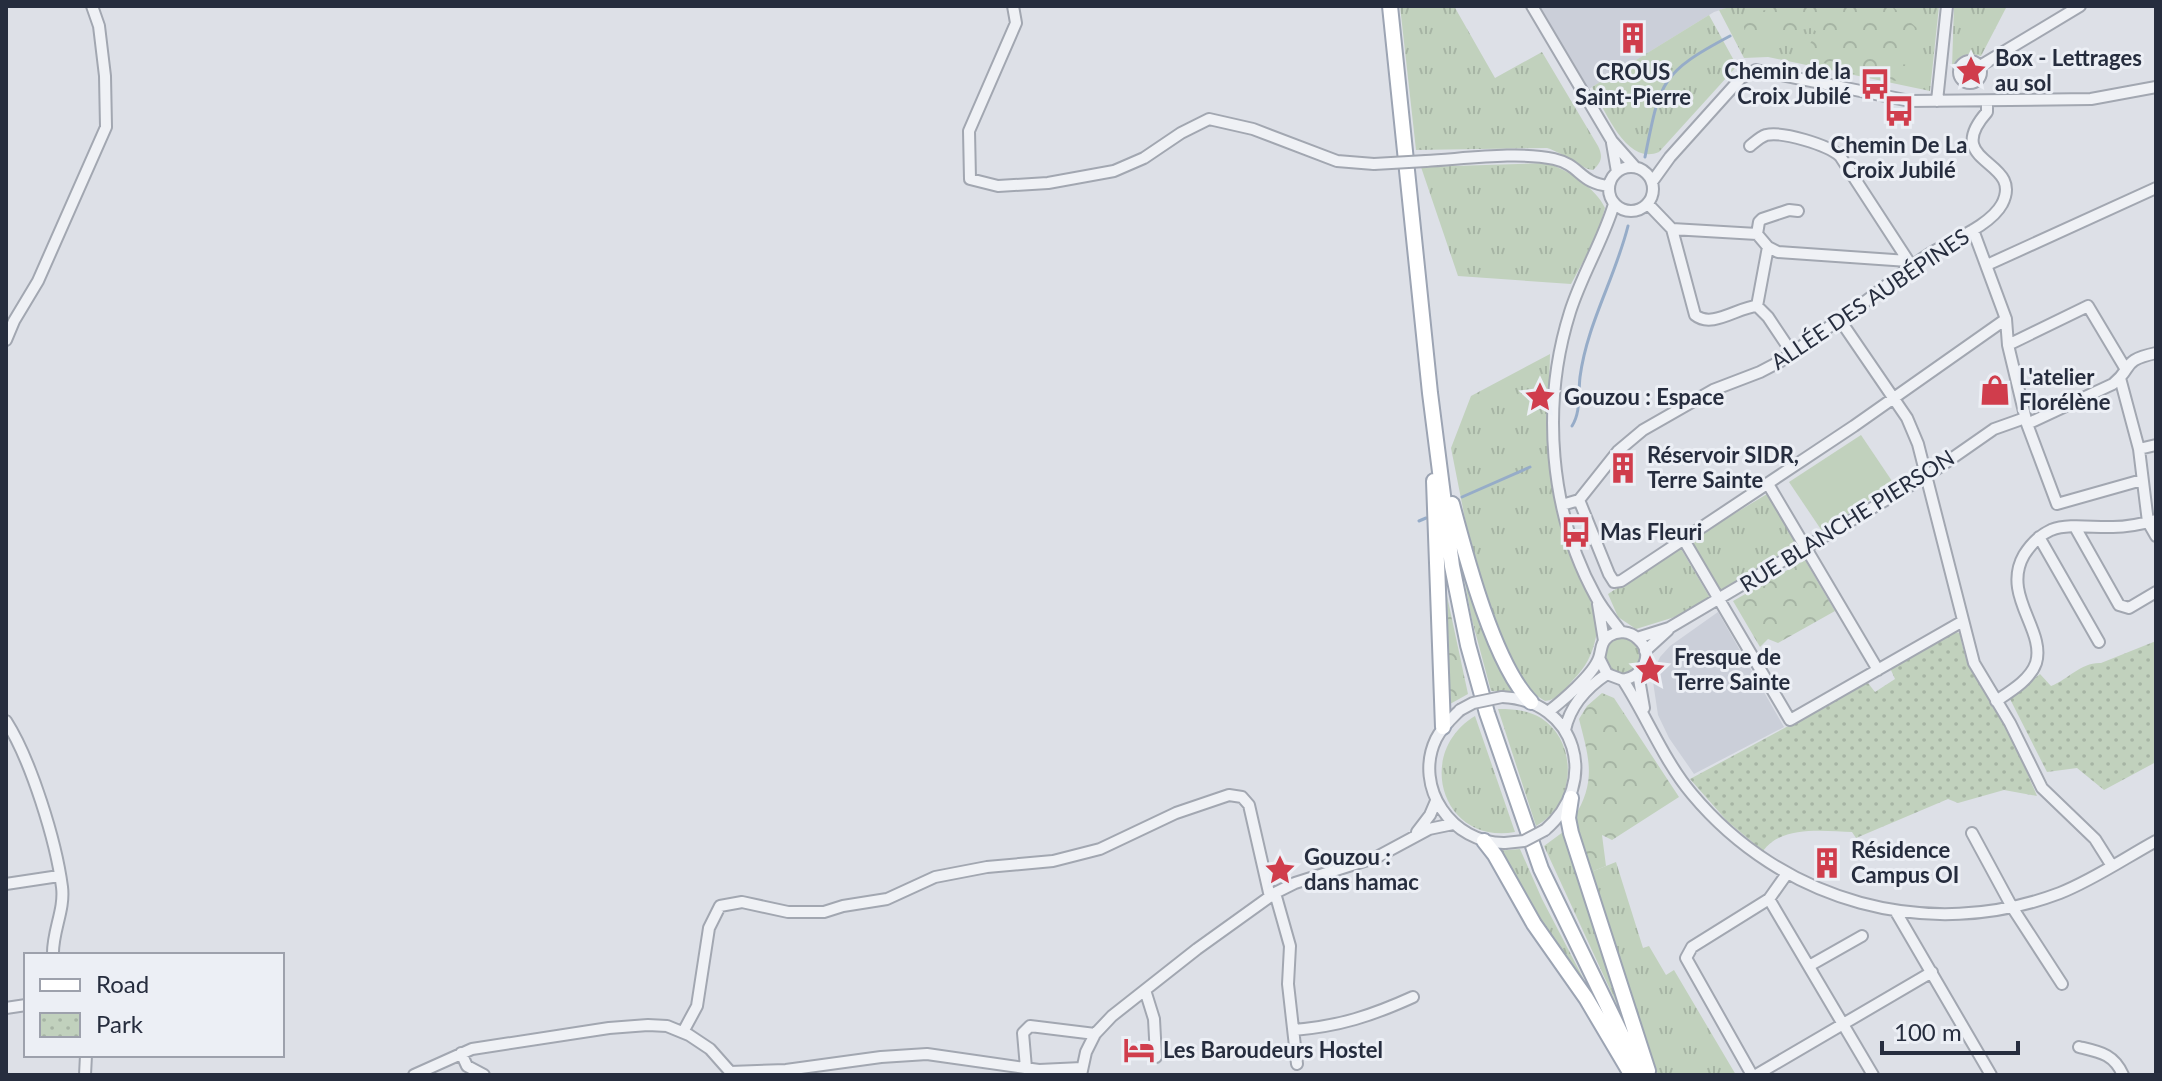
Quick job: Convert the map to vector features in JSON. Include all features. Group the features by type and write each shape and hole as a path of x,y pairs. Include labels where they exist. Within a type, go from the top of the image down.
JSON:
{"main road":[{"path":"1390,6 1430,393 1452,566 1468,645 1491,726 1541,869 1641,1075"},
{"path":"1430,393 1443,727"},
{"path":"1438,450 1479,596 1509,673 1531,702"},
{"path":"1571,798 1568,818 1571,833 1650,1075"},
{"path":"1484,841 1632,1075"}],"street":[{"path":"6,340 38,281 106,127 105,76 99,26 92,6"},
{"path":"1013,6 1016,23 969,131 970,179 998,186 1048,183 1114,171 1144,158 1181,133 1209,119 1253,129 1337,161 1374,164 1550,158 1572,166 1587,181 1609,186"},
{"path":"1532,6 1612,141 1652,182 1653,193 1648,204 1637,211 1626,211 1614,204"},
{"path":"1937,101 1947,6"},
{"path":"1980,66 2080,6"},
{"path":"1652,182 1670,157 1741,78 1756,70 1903,100 1987,102 2091,99 2156,87"},
{"name":"ALLÉE DES AUBÉPINES","path":"1579,500 1618,451 1643,430 1713,390 1760,372 1792,353 1840,320 1910,264 1973,230 2000,207 2005,195 2005,181 1973,147 1974,128 1987,112 1987,102"},
{"path":"1750,146 1761,137 1775,134 1832,149 1840,156 1910,264"},
{"path":"1612,141 1617,172"},
{"path":"1623,680 1638,673 1646,659 1645,651 1637,638 1621,632 1597,598 1578,556 1562,505 1554,444 1558,361 1577,293 1604,236 1614,204 1609,186 1617,172 1625,168 1639,169 1670,157"},
{"path":"1987,265 2156,188"},
{"path":"1648,204 1672,229 1695,315 1699,319 1711,320 1757,306"},
{"path":"1757,234 1762,219 1789,210 1798,211"},
{"path":"1604,236 1626,211"},
{"path":"1672,229 1757,234 1768,247 1778,252 1910,264"},
{"path":"1973,230 2006,319 2008,345 2026,421 2057,504 2142,480"},
{"path":"1757,306 1768,247"},
{"path":"1757,306 1792,353"},
{"path":"2008,345 2088,306 2123,373 2139,449 2142,480 2156,536"},
{"path":"1562,505 1579,500 1609,574 1614,582 1621,581 1768,484 2006,319"},
{"path":"1840,320 1891,399 1907,418 1928,475 1974,663 2010,723 2042,788 2095,839 2112,866"},
{"name":"RUE BLANCHE PIERSON","path":"1637,638 1669,628 1719,600 1928,475 1994,429 2026,421 2113,384 2137,357 2156,353"},
{"path":"2139,449 2156,445"},
{"path":"1768,484 1878,670"},
{"path":"1996,701 2026,678 2035,664 2036,646 2020,597 2018,575 2021,560 2039,537 2054,529 2118,527 2152,521"},
{"path":"2075,527 2119,605 2129,608 2156,592"},
{"path":"2039,537 2099,642"},
{"path":"1684,540 1790,720 1963,621"},
{"path":"1548,712 1562,701 1599,658 1604,641 1597,598"},
{"name":"RUE BLANCHE PIERSON","path":"1645,651 1669,628"},
{"path":"1604,641 1621,632"},
{"path":"1599,658 1607,674 1623,680 1691,793 1720,825 1786,875 1831,896 1896,912 1942,916 1980,913 2061,893 2156,841"},
{"path":"1638,673 1645,713"},
{"path":"1565,730 1568,714 1595,682 1607,674"},
{"path":"1502,697 1531,702 1548,712 1565,730 1575,756 1571,798 1557,820 1524,841 1484,841 1453,824 1436,801 1429,771 1431,755 1443,727 1460,710 1473,703 1502,697"},
{"path":"6,721 51,831 61,899 53,953"},
{"path":"683,1032 697,1006 709,928 720,906 742,902 788,912 824,912 887,899 935,877 987,867 1053,861 1100,849 1176,813 1229,795 1242,797 1249,805 1290,946 1288,984 1297,1064"},
{"path":"1410,839 1430,815 1436,801"},
{"path":"414,1075 461,1053 609,1028 648,1025 667,1026 683,1032 710,1049 732,1073 927,1054 1026,1068 1081,1071 1095,1034 1112,1016 1273,895 1295,883 1377,857 1429,829 1453,824"},
{"path":"1972,833 2012,907 2062,984"},
{"path":"1786,875 1769,899 1692,947 1686,958 1754,1075 1932,972"},
{"path":"6,884 59,876"},
{"path":"1769,899 1873,1075"},
{"path":"1896,912 1991,1075"},
{"path":"1809,966 1862,936"},
{"path":"1145,990 1154,1019 1156,1057"},
{"path":"1294,1030 1333,1026 1374,1014 1413,997"},
{"path":"1026,1068 1025,1028 1030,1026 1095,1034"},
{"path":"2079,1047 2108,1055 2116,1061 2123,1075"},
{"path":"461,1053 467,1066 484,1075"}],"shaded area":[{"path":"1539,6 1733,6 1714,12 1589,89"},
{"path":"1718,612 1784,727 1694,774 1669,738 1658,715 1652,675 1660,657 1670,646"}],"green space":[{"path":"1400,6 1454,6 1495,78 1542,52 1598,146 1600,162 1593,170 1589,169 1547,148 1416,150"},
{"path":"1733,6 1939,6 1930,91 1768,57 1744,58 1719,10"},
{"path":"1769,6 1892,6 1917,28 1914,44 1895,57 1902,64 1914,68 1918,75 1908,80 1879,79 1819,61 1809,56 1808,47 1817,32 1811,28 1754,39 1746,36 1743,23 1756,11 1766,10"},
{"path":"1954,6 2007,6 1981,56 1964,55 1952,67"},
{"path":"1709,15 1737,66 1659,152 1647,154 1636,151 1618,133 1592,87"},
{"path":"1546,163 1580,180 1595,193 1605,208 1597,236 1571,284 1458,276 1421,167"},
{"path":"1550,354 1548,435 1552,484 1592,607 1596,637 1582,670 1561,694 1545,701 1523,687 1516,676 1486,594 1466,524 1451,448 1471,396"},
{"path":"1861,435 1894,484 1822,531 1789,482"},
{"path":"1767,494 1797,544 1719,591 1689,541"},
{"path":"1680,547 1710,598 1678,616 1636,629 1618,617 1608,594"},
{"path":"1460,557 1498,666 1513,692 1491,691 1472,620"},
{"path":"1805,560 1835,611 1778,643 1768,639 1760,647 1733,601"},
{"path":"1447,596 1468,694 1450,704"},
{"path":"1955,632 1960,633 1970,665 1998,711 2037,796 2004,790 1958,803 1948,799 1856,838 1852,832 1804,831 1781,837 1763,851 1727,821 1690,779 1868,683 1875,692 1895,679 1890,668"},
{"path":"1622,638 1635,643 1640,656 1635,669 1622,674 1609,669 1604,656 1609,643"},
{"path":"2156,641 2156,762 2104,790 2077,768 2047,772 2010,699 2040,674 2051,686 2087,665 2101,663"},
{"path":"1602,693 1614,698 1679,797 1612,840 1602,835 1606,866 1591,872 1574,818 1586,792 1589,769 1579,719 1587,706"},
{"path":"1498,709 1520,710 1541,718 1562,742 1567,757 1568,773 1559,804 1536,826"},
{"path":"1475,716 1515,832 1490,832 1469,825 1454,811 1445,793 1442,772 1445,752 1456,732"},
{"path":"1563,832 1625,1022 1544,846"},
{"path":"1520,849 1593,997 1525,904 1496,851"},
{"path":"1616,862 1643,948 1649,946 1666,975 1674,970 1736,1075 1658,1075 1591,872"}],"waterway":[{"path":"1645,157 1655,112 1667,82 1689,60 1730,36"},
{"path":"1572,426 1578,409 1580,377 1589,338 1628,226"},
{"path":"1462,497 1530,467"},
{"path":"1419,521 1426,518"}],"place":[{"name":"CROUS Saint-Pierre","path":"1633,38"},
{"name":"Box - Lettrages au sol","path":"1971,71"},
{"name":"Chemin de la Croix Jubilé","path":"1875,84"},
{"name":"Chemin De La Croix Jubilé","path":"1899,111"},
{"name":"L'atelier Florélène","path":"1995,390"},
{"name":"Gouzou : Espace","path":"1540,397"},
{"name":"Réservoir SIDR, Terre Sainte","path":"1623,468"},
{"name":"Mas Fleuri","path":"1576,532"},
{"name":"Fresque de Terre Sainte","path":"1650,670"},
{"name":"Résidence Campus OI","path":"1827,863"},
{"name":"Gouzou : dans hamac","path":"1280,870"},
{"name":"Les Baroudeurs Hostel","path":"1139,1050"}]}
